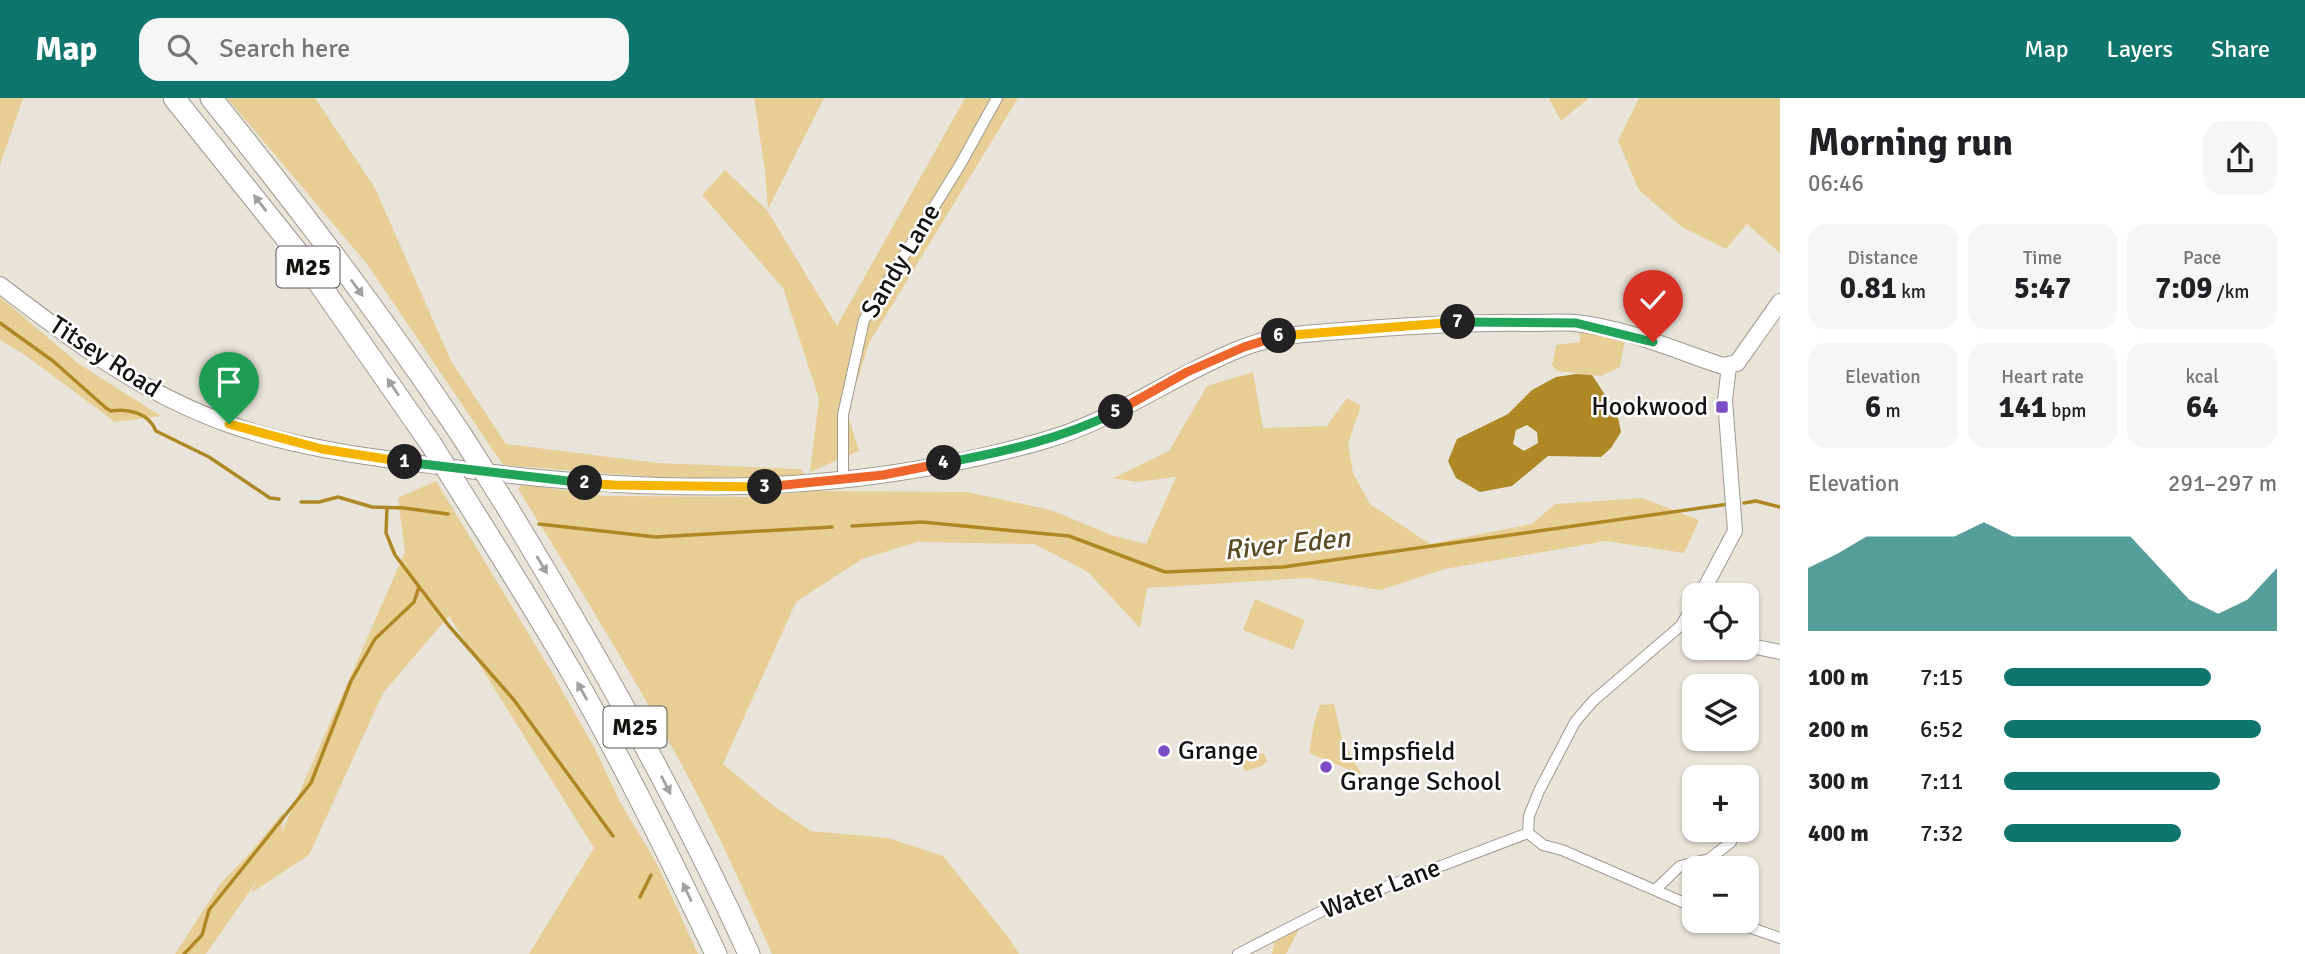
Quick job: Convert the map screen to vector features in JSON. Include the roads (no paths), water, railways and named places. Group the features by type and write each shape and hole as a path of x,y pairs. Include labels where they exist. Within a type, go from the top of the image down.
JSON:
{"highway":[{"name":"M25","path":"174,98 298,253 431,444 562,656 607,736 716,954"},
{"name":"M25","path":"211,98 336,258 462,436 507,507 635,728 696,844 749,954"}],"main road":[{"name":"Titsey Road","path":"0,285 85,350 120,373 168,398 229,424 322,449 516,476 613,485 737,488 793,485 883,475 989,455 1050,439 1094,423 1187,372 1244,347 1278,336 1455,322 1576,323 1612,330 1729,366"},
{"path":"1729,366 1737,363 1780,302"}],"street":[{"name":"Sandy Lane","path":"843,480 843,415 863,320 998,98"},
{"path":"1707,583 1735,531 1725,400 1729,366"},
{"path":"1682,631 1593,701 1575,722 1539,791 1529,816 1528,833 1544,845 1682,901"},
{"path":"1759,648 1780,652"},
{"name":"Water Lane","path":"1238,954 1322,911 1528,833"},
{"path":"1656,889 1680,866 1709,859 1731,842"},
{"path":"1759,931 1780,938"},
{"path":"1257,943 1265,954"}],"waterway":[{"name":"River Eden","path":"0,323 53,361 106,408 111,411 131,411 143,416 156,431 209,457 270,498 279,499"},
{"name":"River Eden","path":"301,502 319,502 338,497 372,507 448,514"},
{"name":"River Eden","path":"1744,503 1756,501 1780,507"},
{"name":"River Eden","path":"852,526 922,522 1069,536 1165,572 1283,567 1729,504"},
{"path":"387,508 386,533 395,555 449,626 514,700 613,836"},
{"name":"River Eden","path":"539,524 656,537 832,527"},
{"path":"184,954 202,935 209,910 311,783 351,681 375,639 414,602 419,587"},
{"path":"640,897 651,875"}],"place":[{"name":"Hookwood","path":"1722,407"},
{"name":"Grange","path":"1164,751"},
{"name":"Limpsfield Grange School","path":"1326,767"}]}
